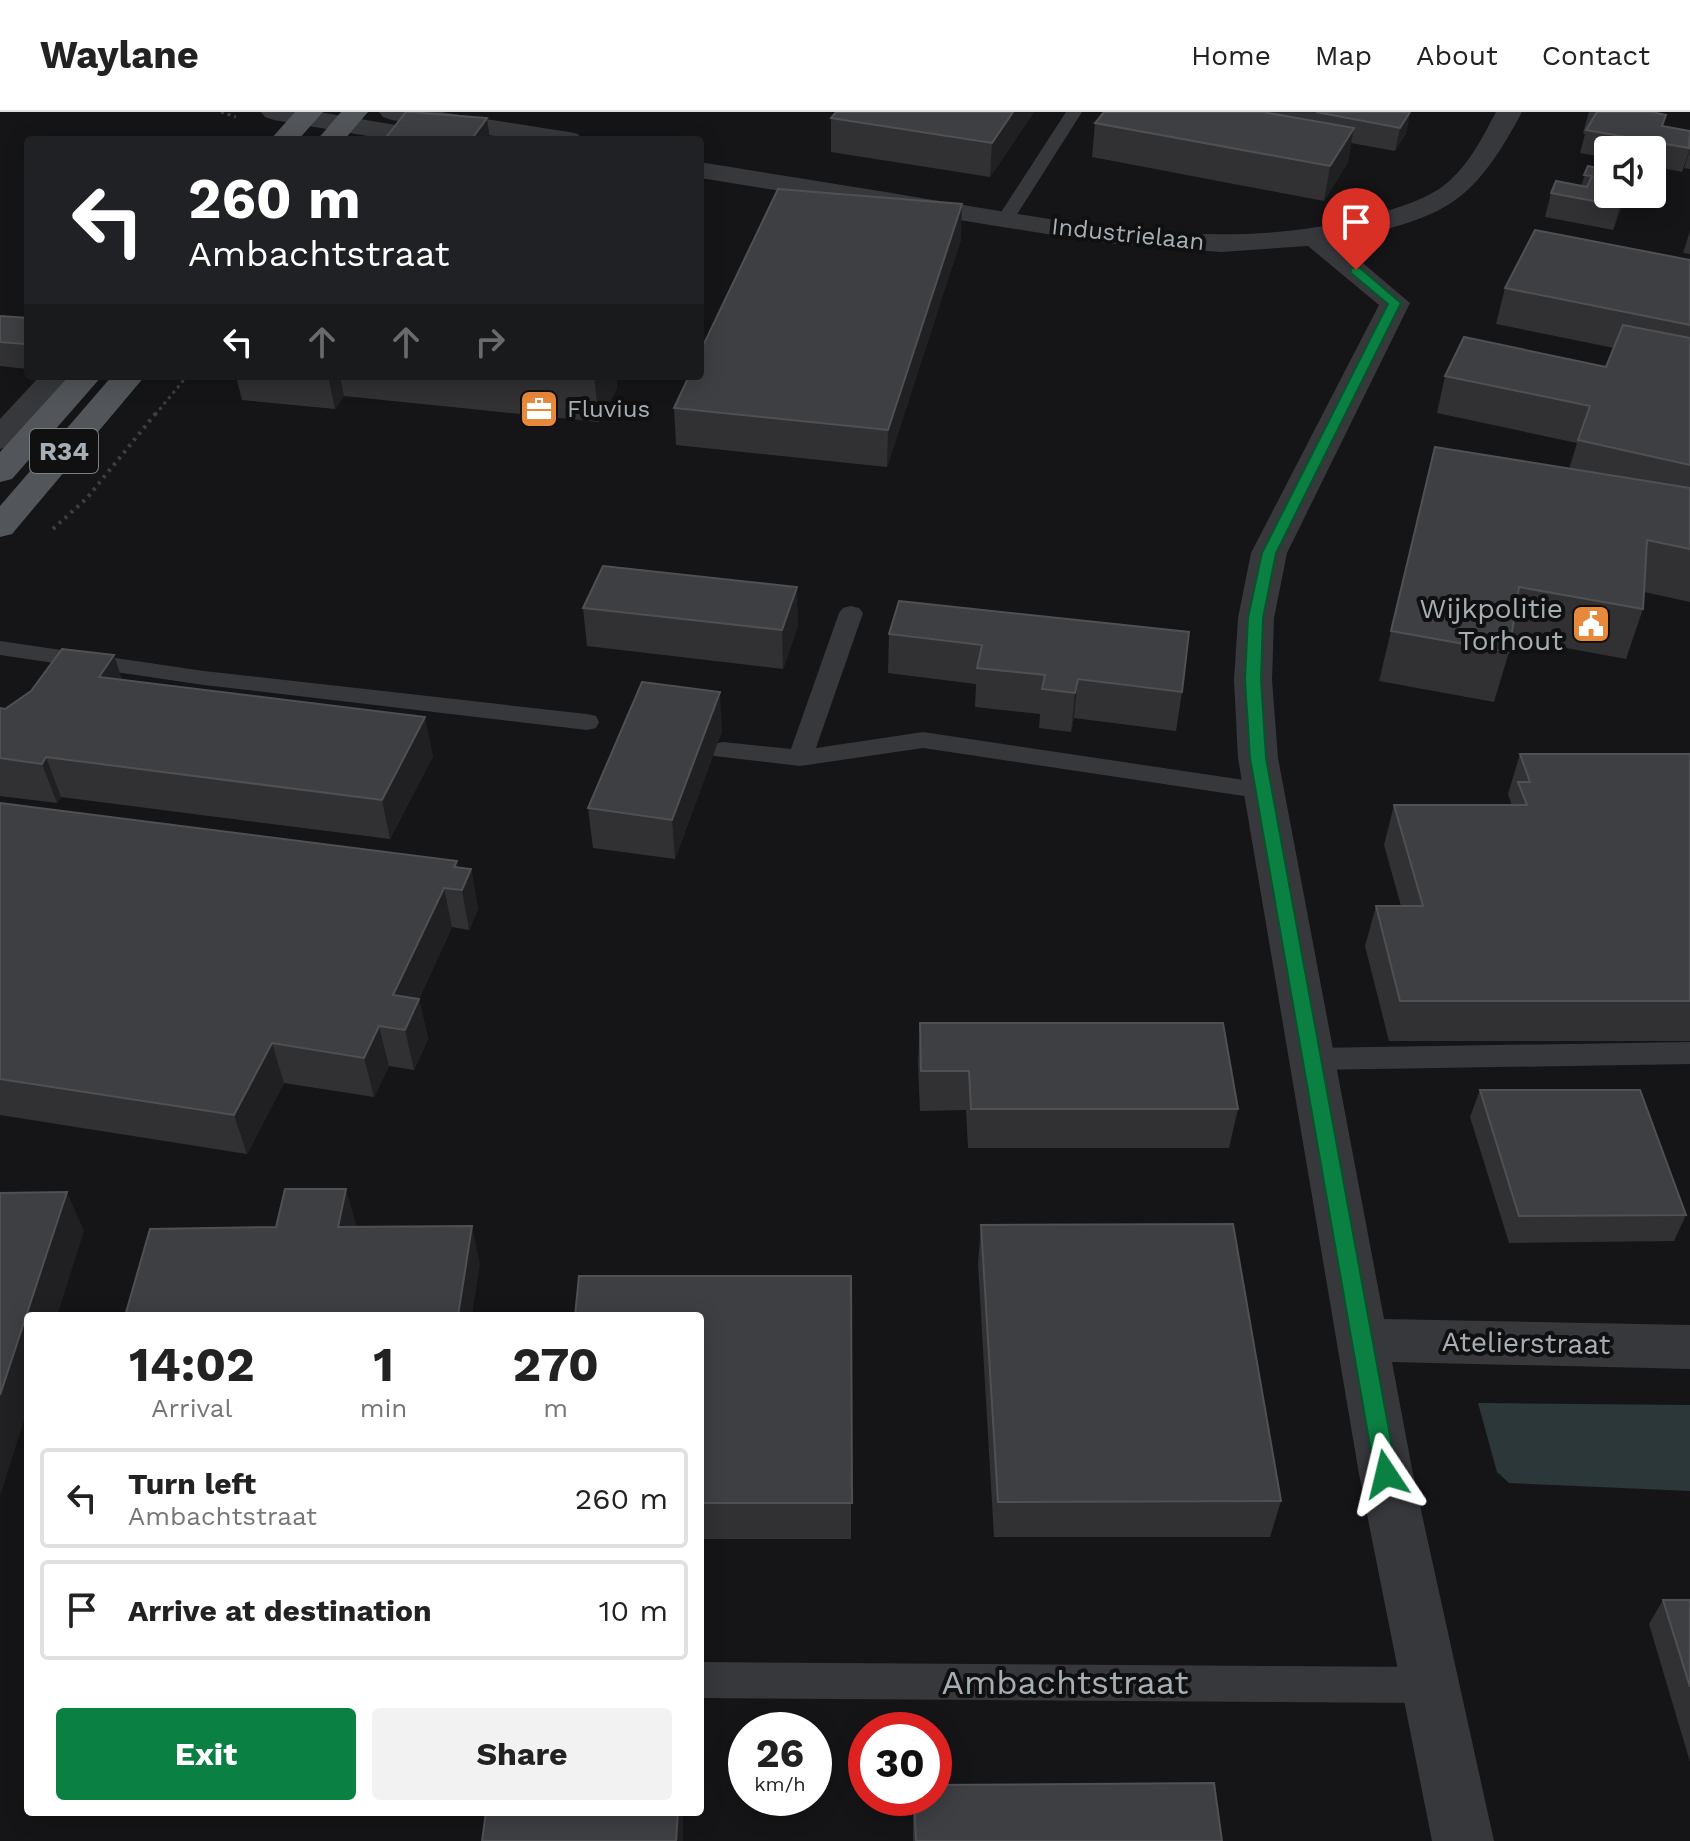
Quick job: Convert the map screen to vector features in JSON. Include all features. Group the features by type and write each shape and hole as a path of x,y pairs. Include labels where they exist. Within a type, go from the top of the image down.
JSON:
{"main road":[{"path":"287,136 307,114"},
{"name":"R34","path":"0,472 82,380"},
{"name":"R34","path":"0,527 126,380"}],"street":[{"path":"274,112 307,114 343,126 410,136"},
{"path":"392,112 544,136"},
{"name":"Industrielaan","path":"704,171 1145,240 1224,243 1316,238 1366,228 1413,212 1452,193 1479,167 1509,112"},
{"path":"1316,238 1395,303 1269,553 1256,618 1253,680 1258,758 1386,1474 1463,1841"},
{"path":"0,439 53,380"},
{"name":"Atelierstraat","path":"1362,1340 1690,1347"}],"lane":[{"path":"1005,220 1074,112"},
{"path":"800,758 851,613"},
{"path":"0,648 204,678 587,722"},
{"path":"723,750 800,758 923,740 1264,791"},
{"path":"1313,1059 1690,1053"},
{"name":"Ambachtstraat","path":"704,1680 1430,1685"}],"shaded area":[{"path":"1478,1403 1690,1405 1690,1491 1509,1483 1497,1472"}],"building":[{"path":"406,112 487,118 474,136 387,136"},
{"path":"836,112 1013,112 992,143 831,118"},
{"path":"1104,112 1263,112 1354,128 1330,166 1095,123"},
{"path":"1316,112 1410,112 1400,128"},
{"path":"1597,112 1652,112 1666,115 1662,126 1690,131 1689,148 1666,144 1666,136 1620,136 1586,130"},
{"path":"1588,166 1594,167 1594,201 1551,193 1556,181 1587,187 1592,176 1584,175"},
{"path":"778,189 962,204 888,430 674,408 687,380 704,380 704,344"},
{"path":"1535,230 1690,260 1690,325 1505,288"},
{"path":"0,316 24,318 24,344 0,342"},
{"path":"1623,325 1690,338 1690,465 1578,440 1590,406 1445,376 1464,337 1606,367"},
{"path":"1435,447 1690,488 1690,549 1647,540 1643,609 1519,587 1509,652 1391,631"},
{"path":"603,566 797,587 782,630 583,608"},
{"path":"899,601 1189,632 1182,692 1078,679 1075,693 1042,689 1045,675 977,668 982,645 889,634"},
{"path":"62,649 114,655 99,677 425,717 382,800 46,757 42,764 0,758 0,708 5,709 31,691"},
{"path":"642,682 720,692 672,820 588,808"},
{"path":"1520,754 1690,754 1690,1001 1400,1001 1376,906 1423,906 1394,805 1527,805 1518,782 1530,782"},
{"path":"0,803 457,861 454,867 471,869 462,890 444,888 393,995 419,999 405,1030 379,1026 364,1058 272,1043 234,1115 0,1079"},
{"path":"920,1023 1223,1023 1238,1109 971,1109 969,1071 921,1071"},
{"path":"1480,1090 1640,1090 1686,1215 1519,1216"},
{"path":"285,1189 346,1189 338,1227 472,1226 459,1312 126,1312 150,1229 276,1227"},
{"path":"67,1192 27,1312 24,1312 24,1322 0,1395 0,1193"},
{"path":"1233,1224 1281,1501 998,1502 981,1225"},
{"path":"579,1276 851,1276 852,1503 704,1503 704,1312 575,1312"},
{"path":"1663,1600 1690,1600 1690,1687"},
{"path":"1214,1783 1222,1841 916,1841 915,1816 952,1816 952,1785"},
{"path":"485,1816 678,1816 676,1841 482,1841"}],"place":[{"name":"Fluvius","path":"539,409"},
{"name":"Wijkpolitie Torhout","path":"1591,624"}],"route":[{"path":"1356,270 1395,303 1269,553 1256,618 1253,680 1258,758 1386,1474"}]}
